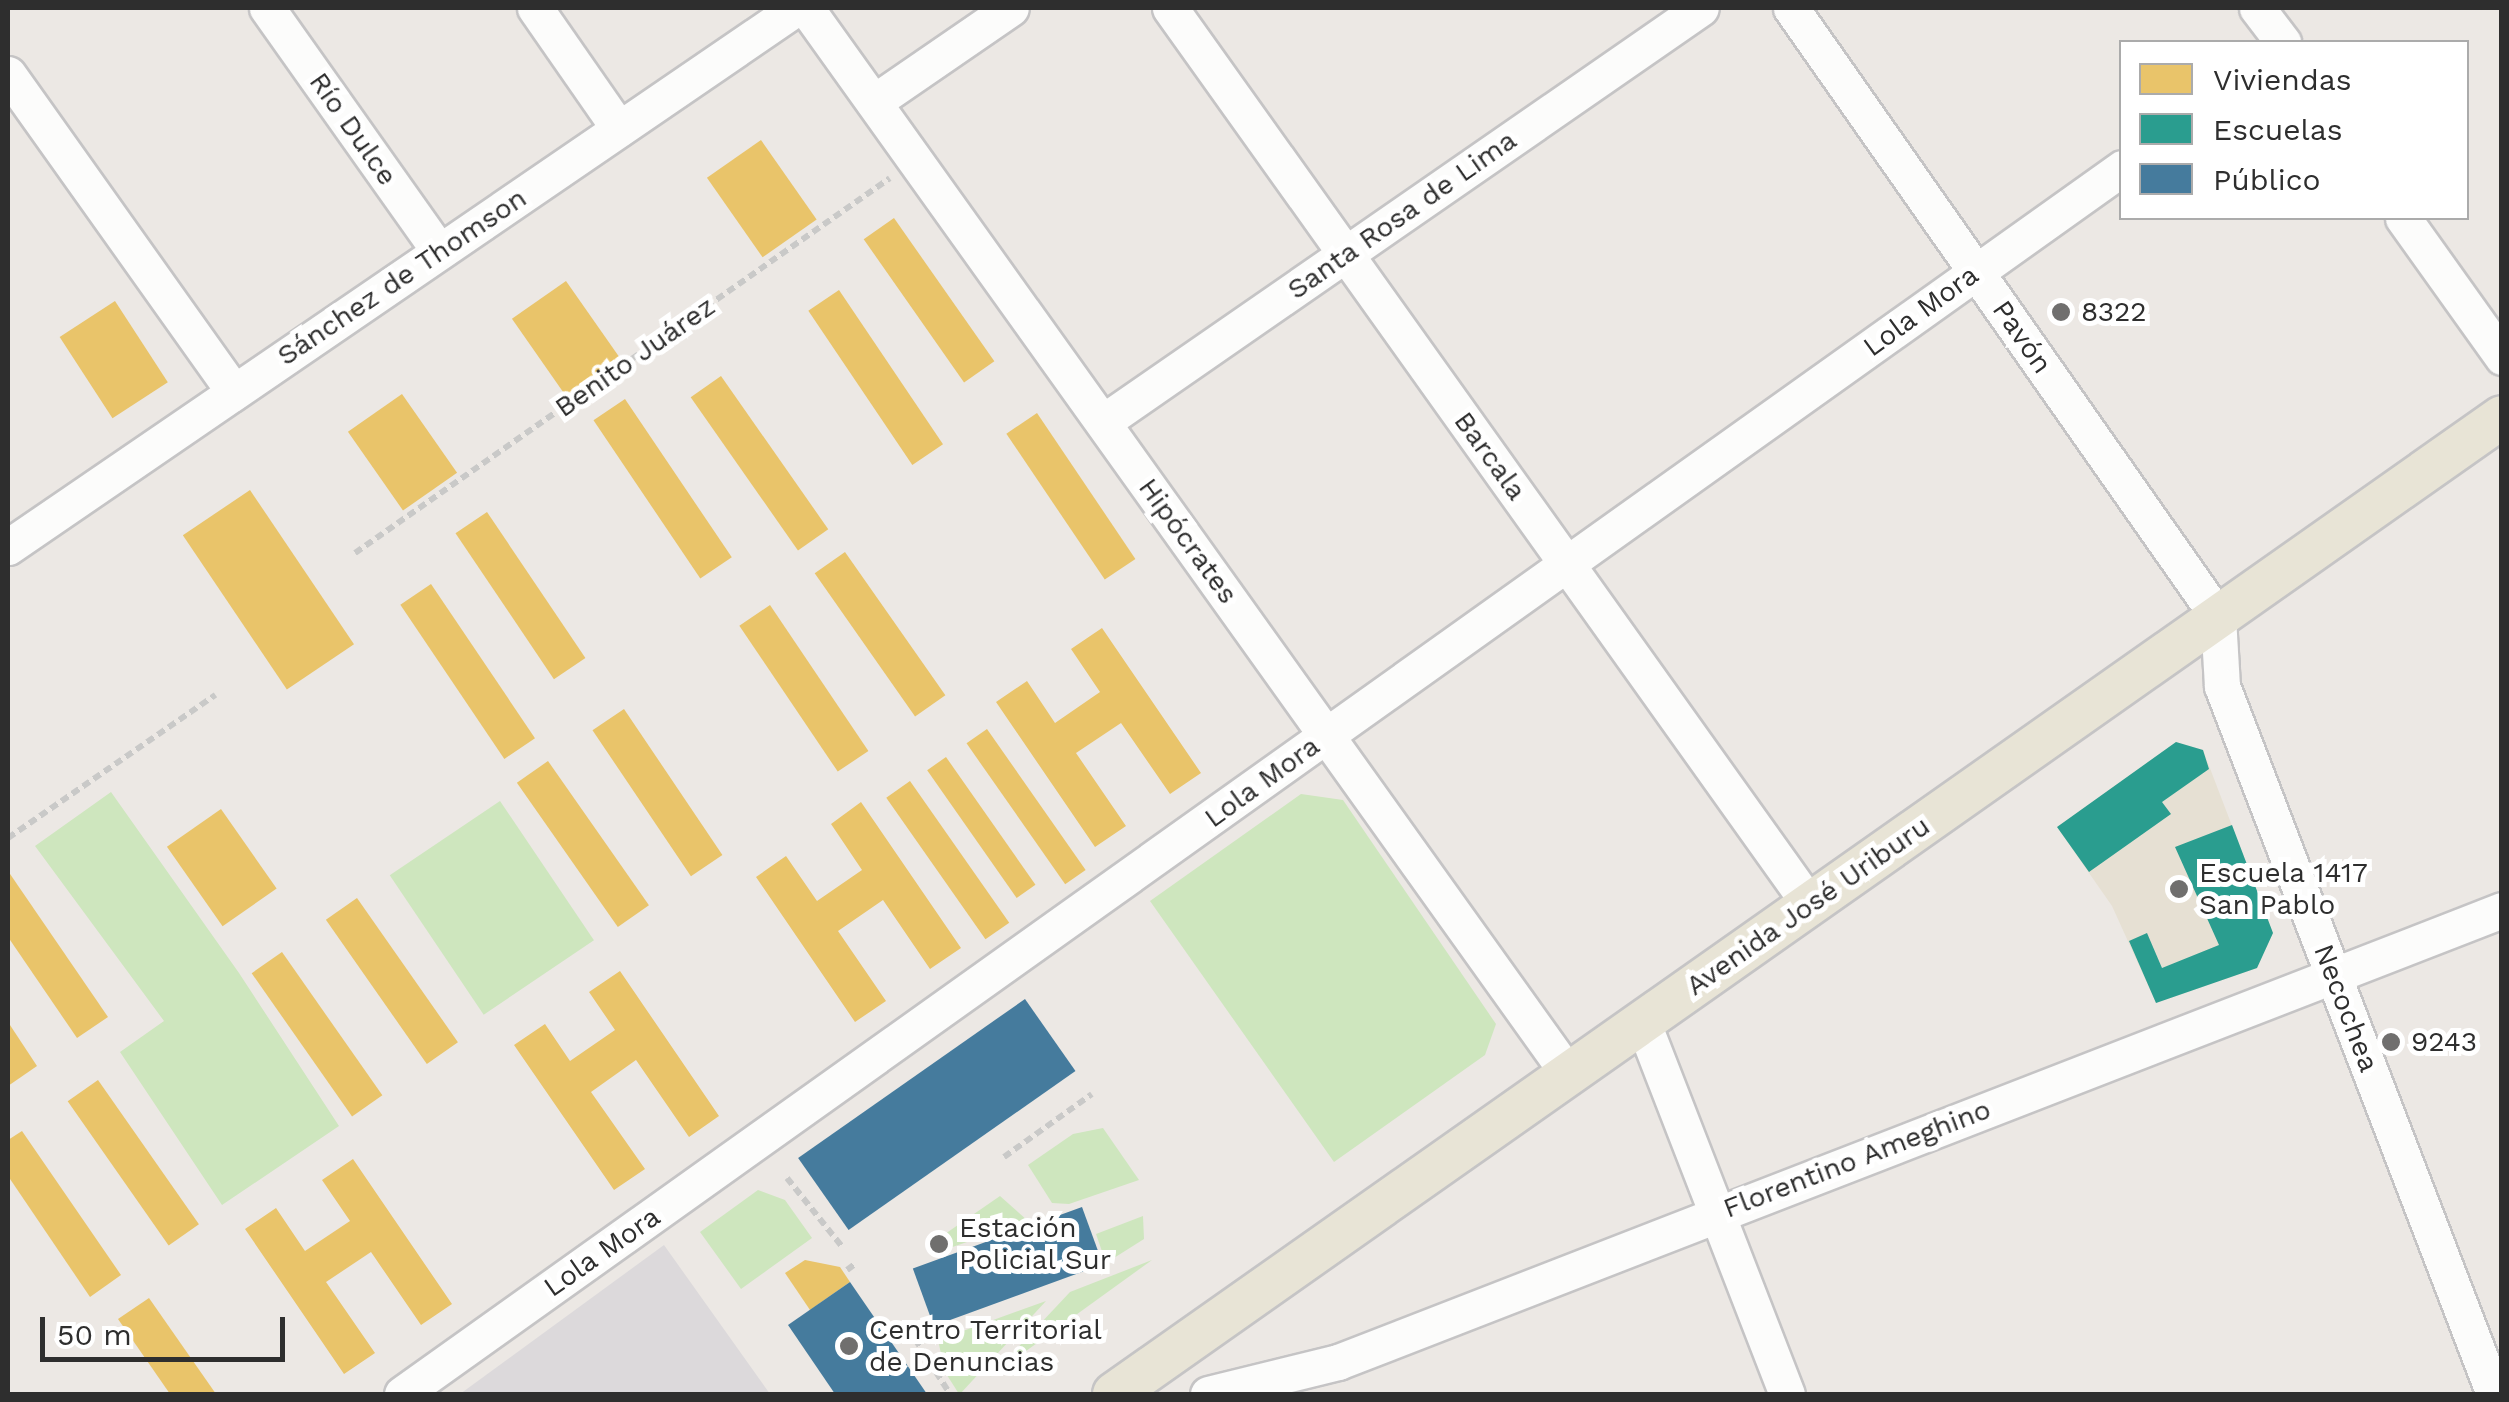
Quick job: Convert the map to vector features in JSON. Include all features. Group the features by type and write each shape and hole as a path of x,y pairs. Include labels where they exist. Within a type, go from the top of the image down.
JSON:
{"main road":[{"name":"Avenida José Uriburu","path":"1129,1390 1569,1074 2502,417"}],"street":[{"name":"Río Dulce","path":"267,8 439,251"},
{"path":"535,8 618,129"},
{"name":"Sánchez de Thomson","path":"8,547 796,8"},
{"name":"Hipócrates","path":"806,8 1569,1074"},
{"path":"874,102 1011,8"},
{"name":"Barcala","path":"1170,8 1810,905"},
{"name":"Santa Rosa de Lima","path":"1103,422 1702,8"},
{"name":"Pavón","path":"1791,8 2218,617"},
{"path":"2257,8 2281,40"},
{"path":"8,74 234,392"},
{"name":"Lola Mora","path":"402,1394 2119,170"},
{"path":"2405,220 2502,357"},
{"name":"Necochea","path":"2218,617 2222,686 2494,1394"},
{"name":"Florentino Ameghino","path":"1208,1394 1338,1362 2502,910"},
{"path":"1643,1022 1787,1394"}],"path":[{"name":"Benito Juárez","path":"355,554 916,160"},
{"path":"8,838 215,695"},
{"path":"1004,1157 1092,1094"},
{"path":"787,1178 843,1248"},
{"path":"847,1270 855,1264"},
{"path":"915,1339 950,1394"}],"shaded area":[{"name":"Escuela 1417 San Pablo","path":"2176,742 2203,750 2273,933 2257,968 2156,1003 2112,906 2057,827"},
{"path":"664,1245 770,1394 460,1394"}],"green space":[{"path":"111,792 239,973 339,1126 222,1205 120,1052 164,1021 35,846"},
{"path":"1301,794 1343,800 1496,1024 1485,1055 1334,1162 1150,901"},
{"path":"500,801 594,940 484,1015 390,875"},
{"path":"1103,1128 1139,1180 1069,1204 1052,1203 1028,1165 1073,1134"},
{"path":"758,1190 785,1200 812,1238 741,1289 700,1232"},
{"path":"1000,1196 1028,1221 932,1254 929,1245"},
{"path":"1143,1216 1144,1239 1106,1263 1096,1234"},
{"path":"1152,1260 990,1377 1070,1292"},
{"path":"1046,1301 959,1394 945,1372 938,1340"}],"building: Viviendas":[{"path":"761,140 817,219 763,257 707,178"},
{"path":"894,218 994,361 964,383 864,239"},
{"path":"566,281 622,361 568,399 512,319"},
{"path":"839,290 943,444 912,465 808,311"},
{"path":"115,301 168,382 112,418 60,337"},
{"path":"721,376 828,529 798,550 691,397"},
{"path":"402,394 457,473 403,510 348,432"},
{"path":"625,399 732,557 700,579 593,420"},
{"path":"1037,413 1135,559 1105,580 1006,434"},
{"path":"250,490 354,644 287,689 183,535"},
{"path":"487,512 585,658 554,679 455,533"},
{"path":"845,552 945,695 915,717 815,573"},
{"path":"431,584 535,738 504,759 400,605"},
{"path":"770,605 868,751 838,772 739,626"},
{"path":"1102,628 1201,773 1170,794 1121,723 1076,753 1126,826 1095,847 996,702 1027,681 1055,723 1100,692 1071,649"},
{"path":"624,709 722,855 691,876 592,730"},
{"path":"987,729 1086,870 1065,884 967,743"},
{"path":"946,757 1035,885 1017,898 927,770"},
{"path":"548,761 649,905 618,927 517,783"},
{"path":"910,781 1009,923 985,939 886,798"},
{"path":"861,802 961,948 930,969 883,900 838,931 886,1001 855,1022 756,877 786,856 817,901 862,870 831,824"},
{"path":"221,809 277,888 223,926 167,847"},
{"path":"8,871 108,1017 77,1038 8,937"},
{"path":"357,898 458,1042 427,1064 326,920"},
{"path":"282,952 382,1095 352,1117 252,973"},
{"path":"620,971 719,1116 689,1137 636,1060 591,1092 645,1169 614,1190 514,1045 545,1024 570,1061 615,1030 589,992"},
{"path":"8,1022 37,1066 8,1086"},
{"path":"98,1080 199,1224 169,1245 68,1101"},
{"path":"22,1131 121,1275 90,1297 8,1176 8,1140"},
{"path":"353,1159 452,1304 421,1325 371,1252 326,1282 375,1353 344,1374 245,1229 276,1208 305,1251 350,1221 322,1180"},
{"path":"805,1260 840,1267 850,1282 810,1310 785,1273"},
{"path":"149,1298 216,1394 170,1394 118,1319"}],"building: Escuelas":[{"path":"2176,742 2203,750 2209,769 2162,802 2171,814 2089,872 2057,827"},
{"path":"2232,825 2273,933 2257,968 2156,1003 2129,941 2147,933 2162,968 2219,945 2175,847"}],"building: Público":[{"path":"1025,999 1075,1071 849,1230 798,1158"},
{"path":"1082,1207 1103,1264 934,1326 913,1269"},
{"path":"850,1282 927,1394 835,1394 788,1325"}],"place":[{"name":"8322","path":"2061,312"},
{"name":"Escuela 1417 San Pablo","path":"2179,889"},
{"name":"9243","path":"2391,1042"},
{"name":"Estación Policial Sur","path":"939,1244"},
{"name":"Centro Territorial de Denuncias","path":"849,1346"}]}
